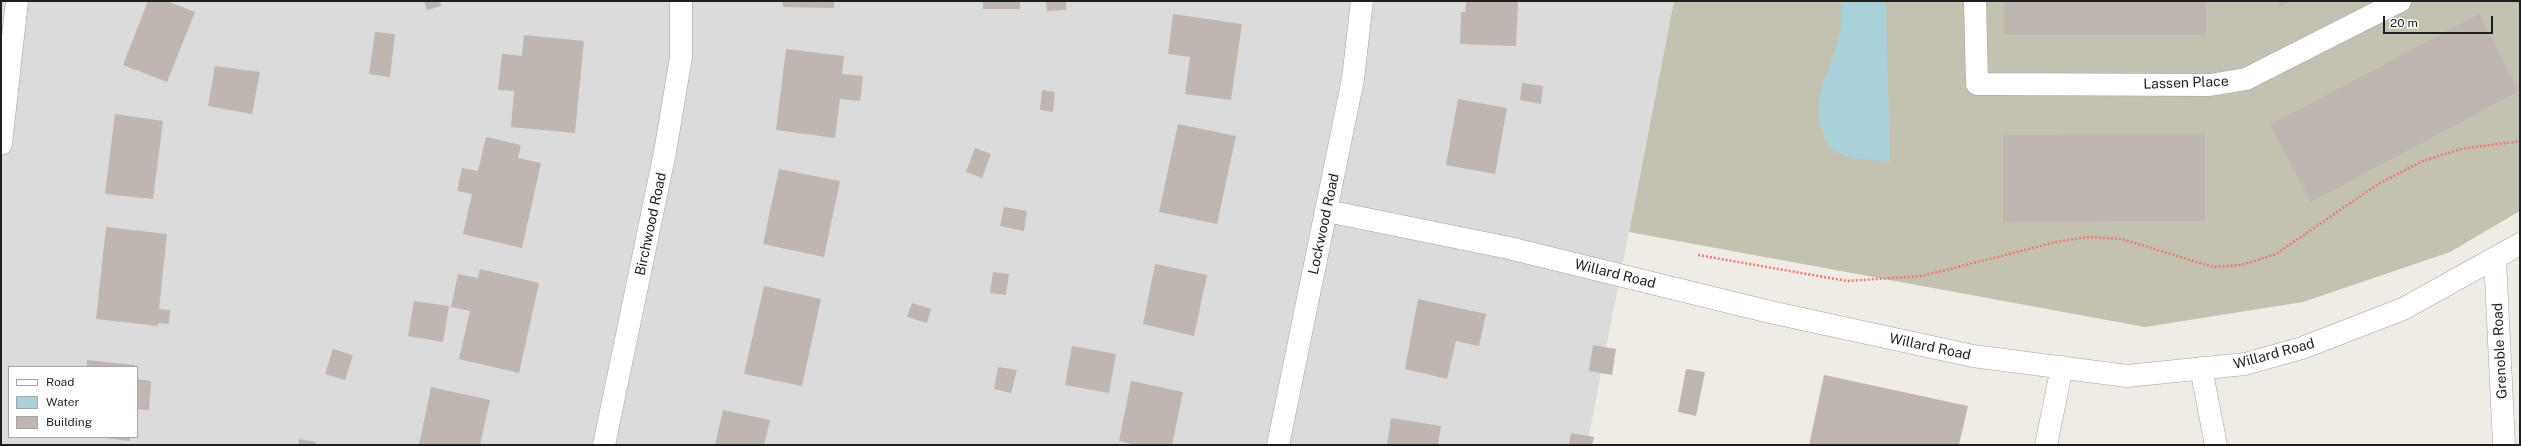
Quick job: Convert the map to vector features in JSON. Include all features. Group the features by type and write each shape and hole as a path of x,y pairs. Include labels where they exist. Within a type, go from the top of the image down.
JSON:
{"street":[{"path":"1,144 17,1"},
{"name":"Birchwood Road","path":"604,445 666,152 681,57 682,1"},
{"name":"Lockwood Road","path":"1278,445 1353,79 1362,1"},
{"name":"Lassen Place","path":"1975,1 1977,84 2226,83 2246,79 2400,1"},
{"name":"Willard Road","path":"1327,211 1510,248 1770,312 1966,355 2127,376 2245,364 2302,348 2403,309 2520,244"},
{"name":"Grenoble Road","path":"2495,258 2504,445"},
{"path":"2046,445 2062,367"},
{"path":"2201,368 2216,445"}],"path":[{"path":"1698,255 1847,281 1922,276 2060,241 2089,237 2122,239 2213,267 2241,265 2276,254 2378,184 2423,161 2461,149 2520,141"}],"shaded area":[{"path":"1,1 1674,1 1587,445 1,445"},
{"path":"1674,1 2520,1 2520,211 2450,252 2303,302 2145,327 1629,232"}],"water":[{"path":"1842,1 1883,1 1886,7 1890,162 1852,158 1833,151 1824,135 1819,120 1819,105 1822,91 1840,31"}],"building":[{"path":"148,1 166,1 195,12 167,82 123,65"},
{"path":"424,1 440,1 441,6 427,10"},
{"path":"783,1 834,1 834,8 783,7"},
{"path":"983,1 1020,1 1020,9 983,9"},
{"path":"1046,1 1066,1 1066,10 1047,11"},
{"path":"1466,1 1518,1 1516,46 1460,44 1461,12 1465,12"},
{"path":"2004,1 2206,1 2206,35 2004,35"},
{"path":"2278,1 2292,1 2281,7"},
{"path":"1173,14 1242,24 1231,100 1185,94 1190,57 1168,54"},
{"path":"2479,14 2519,91 2311,202 2270,125"},
{"path":"375,32 395,34 390,77 369,74"},
{"path":"524,35 584,41 575,133 511,127 514,91 498,90 502,54 522,56"},
{"path":"786,49 844,56 842,74 863,76 860,101 840,99 835,138 776,130"},
{"path":"215,66 260,72 252,114 208,106"},
{"path":"1522,83 1543,86 1541,104 1520,100"},
{"path":"1042,90 1055,92 1053,112 1040,110"},
{"path":"1458,99 1507,108 1495,174 1446,165"},
{"path":"115,114 163,121 153,199 105,194"},
{"path":"1178,124 1236,136 1217,224 1159,212"},
{"path":"2205,134 2205,221 2003,222 2003,135"},
{"path":"486,137 521,145 518,158 541,163 522,248 463,234 472,194 457,191 462,168 478,171"},
{"path":"975,148 991,154 982,178 966,172"},
{"path":"779,169 840,181 824,257 763,244"},
{"path":"1004,207 1027,211 1024,231 1000,226"},
{"path":"106,227 167,234 159,309 170,310 169,324 158,323 158,326 96,319"},
{"path":"1155,264 1207,275 1194,336 1143,324"},
{"path":"480,269 539,283 519,373 459,359 470,311 451,307 458,274 478,278"},
{"path":"993,272 1009,274 1006,295 990,293"},
{"path":"764,286 821,299 802,386 744,374"},
{"path":"1418,299 1486,314 1479,346 1456,341 1447,379 1405,369"},
{"path":"414,301 449,306 443,342 408,336"},
{"path":"912,303 931,309 927,323 907,317"},
{"path":"1593,345 1616,349 1612,375 1589,371"},
{"path":"1072,346 1116,354 1109,393 1065,385"},
{"path":"333,349 353,355 345,380 325,374"},
{"path":"87,360 135,365 135,366 87,366"},
{"path":"998,367 1017,370 1011,393 994,389"},
{"path":"1686,369 1705,372 1696,416 1678,412"},
{"path":"1824,375 1968,406 1959,445 1809,445"},
{"path":"138,379 151,381 149,410 138,409"},
{"path":"1131,381 1183,392 1172,445 1136,445 1119,441"},
{"path":"431,387 490,400 480,445 419,445"},
{"path":"723,410 770,420 764,445 715,445"},
{"path":"1391,418 1441,426 1438,445 1387,445"},
{"path":"1571,433 1594,437 1592,445 1569,445"},
{"path":"105,438 130,438 130,441"},
{"path":"299,439 316,442 316,445 298,445"}]}
